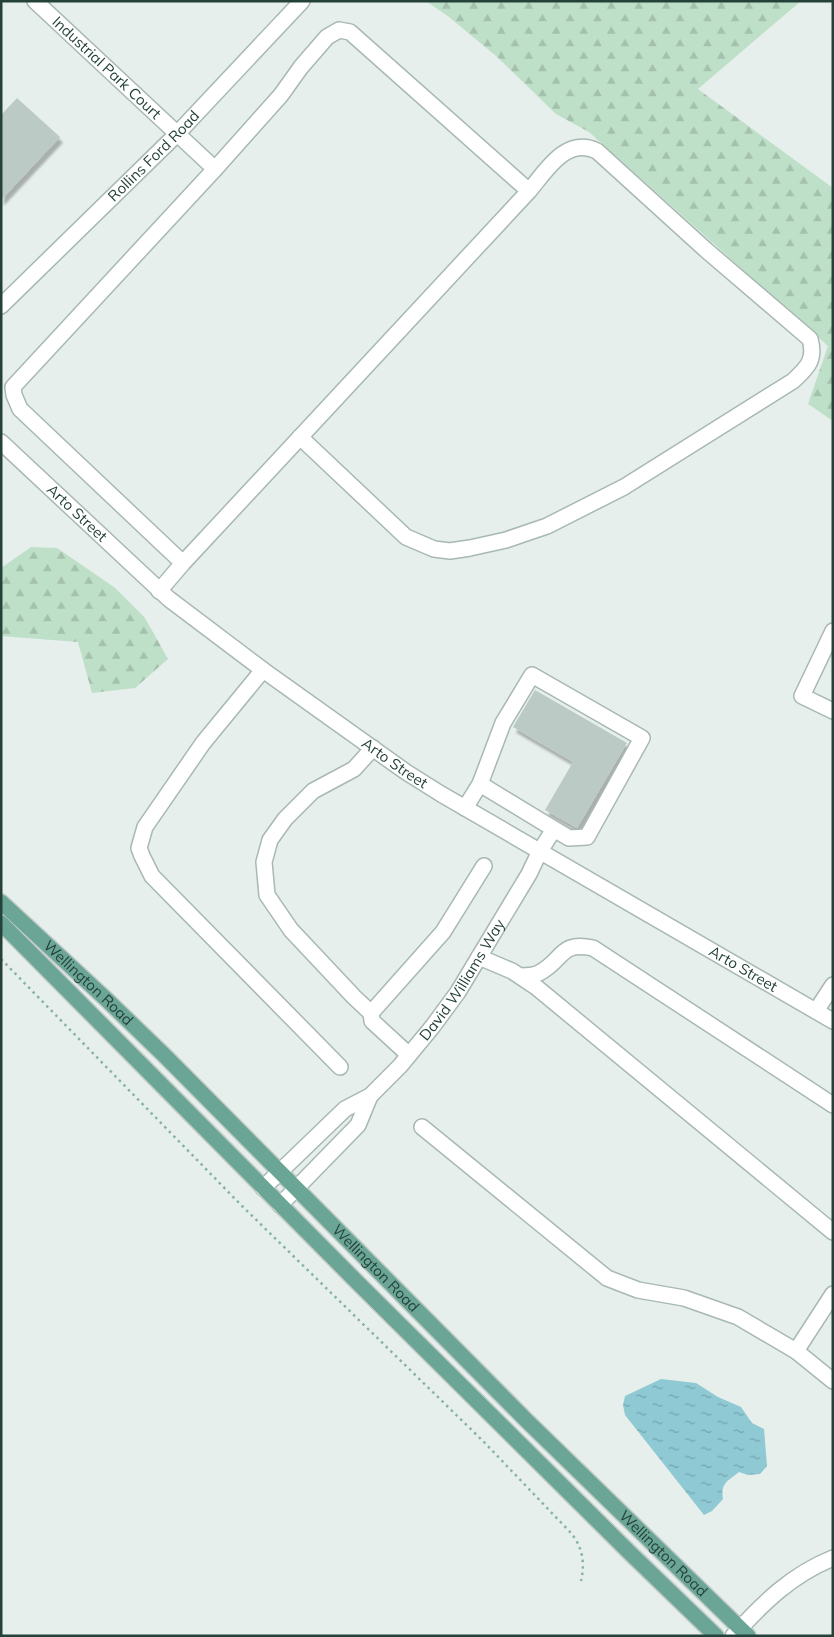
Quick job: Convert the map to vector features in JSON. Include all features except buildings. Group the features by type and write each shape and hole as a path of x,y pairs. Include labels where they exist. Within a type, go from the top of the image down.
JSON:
{"main road":[{"name":"Wellington Road","path":"1,902 107,1000 740,1633"},
{"name":"Wellington Road","path":"1,923 280,1205 716,1636"}],"street":[{"name":"Industrial Park Court","path":"35,1 215,169"},
{"name":"Rollins Ford Road","path":"1,306 177,134 302,1"},
{"path":"183,563 20,409 14,395 14,387 215,169 281,95 301,67 327,37 339,30 350,32 529,191"},
{"path":"159,591 183,563 558,158 580,146 597,151 706,250 810,339 813,350 811,361 792,381 624,487 547,526 506,540 470,548 450,551 434,549 406,537 300,437"},
{"name":"Arto Street","path":"1,442 169,600 373,748 441,794 833,1021"},
{"path":"833,631 802,696 833,710"},
{"path":"263,670 203,743 145,828 139,848 152,876 340,1067"},
{"path":"465,808 480,784 504,723 532,675 642,738 587,837 569,838 480,784"},
{"path":"373,748 354,769 313,791 285,820 270,840 264,862 267,895 292,930 354,997 371,1012 372,1021 409,1055"},
{"name":"David Williams Way","path":"263,1188 345,1109 370,1096 409,1055 458,992 554,829"},
{"path":"371,1012 443,932 484,866"},
{"path":"520,976 538,975 568,948 579,945 593,948 833,1105"},
{"path":"479,957 512,971 536,987 833,1232"},
{"path":"816,1011 833,985"},
{"name":"David Williams Way","path":"280,1205 358,1125 370,1096"},
{"path":"422,1128 607,1278 638,1290 684,1298 738,1317 796,1351 833,1381"},
{"path":"796,1351 833,1294"},
{"path":"740,1633 762,1606 796,1576 814,1565 833,1558"}],"path":[{"path":"1,959 242,1206 484,1442 571,1533 581,1549 583,1560 581,1581"}],"green space":[{"path":"426,1 801,1 698,89 833,188 833,421 808,404 828,346 589,132 556,114 496,56 449,17"},
{"path":"31,547 57,548 114,587 145,618 168,659 135,688 92,693 78,642 1,636 1,568"}],"water":[{"path":"661,1379 696,1383 718,1397 741,1407 752,1423 764,1429 767,1466 760,1474 748,1475 739,1472 731,1478 724,1486 723,1499 712,1511 704,1515 625,1415 623,1405 625,1396"}]}
